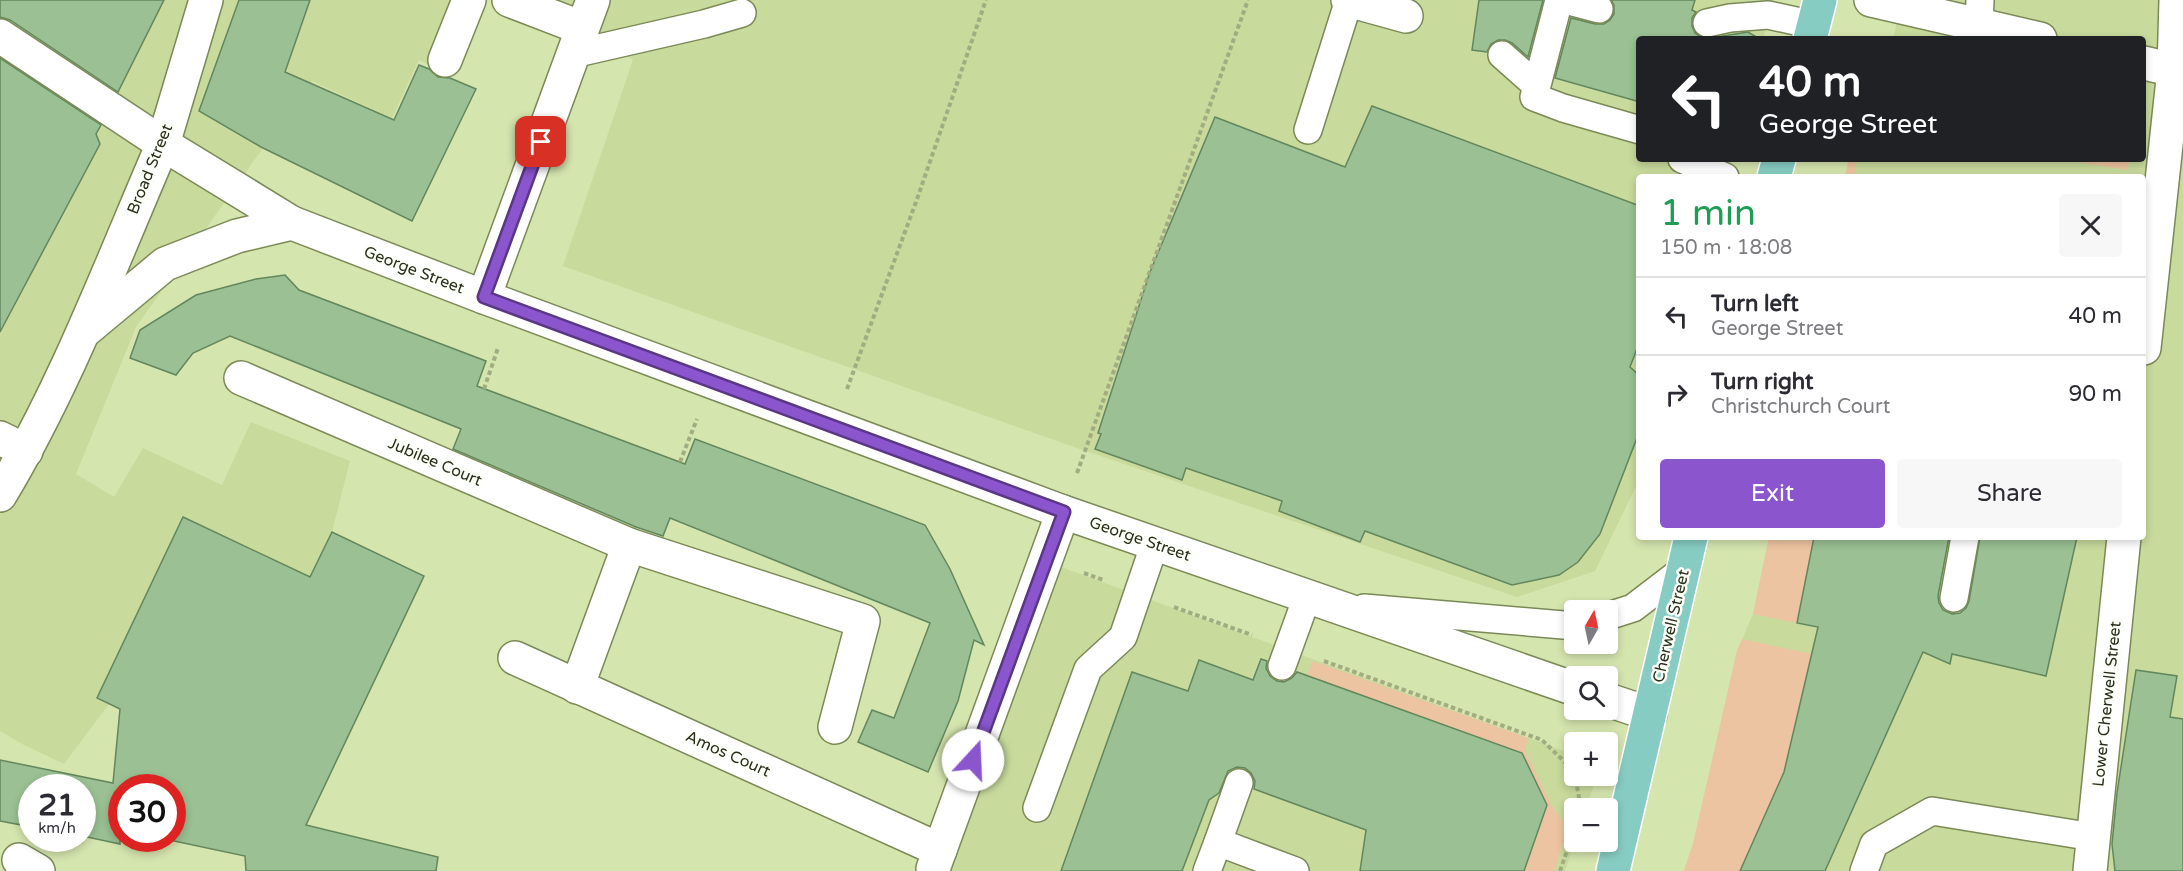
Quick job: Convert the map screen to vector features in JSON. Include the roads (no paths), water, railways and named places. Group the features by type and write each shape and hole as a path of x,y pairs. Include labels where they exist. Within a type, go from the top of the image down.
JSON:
{"main road":[{"name":"Cherwell Street","path":"1613,871 1690,540"}],"street":[{"name":"Broad Street","path":"0,495 13,444 81,334 163,144 206,0"},
{"path":"445,60 469,0"},
{"path":"484,297 583,27 511,0"},
{"path":"1348,0 1407,8"},
{"path":"1871,0 1980,12 2033,36"},
{"path":"2146,297 2176,0"},
{"name":"George Street","path":"0,36 163,144 292,223 484,297 1064,512 1564,685"},
{"name":"Broad Street","path":"81,334 165,264 237,236 292,223"},
{"name":"Jubilee Court","path":"241,378 629,545 863,621 835,727"},
{"path":"936,860 1064,512"},
{"name":"Lower Cherwell Street","path":"2090,871 2124,540"},
{"path":"577,687 629,545"},
{"name":"Amos Court","path":"515,658 936,860"},
{"path":"1618,703 1650,714"}],"lane":[{"path":"1308,130 1348,0"},
{"path":"1559,0 1534,97 1563,108 1636,122"},
{"path":"1565,0 1599,9"},
{"path":"583,27 704,24 742,13"},
{"path":"1707,23 1730,18 1768,15 1815,21"},
{"path":"1502,55 1536,85"},
{"path":"1689,162 1718,174"},
{"path":"1954,598 1964,540"},
{"path":"1037,808 1088,669 1123,637 1155,543"},
{"path":"1618,613 1633,608 1684,569"},
{"path":"1282,666 1317,600 1564,625"},
{"path":"1207,871 1239,783"},
{"path":"1864,871 1874,844 1932,811 2093,837"},
{"path":"1218,842 1255,864 1295,871"}]}
